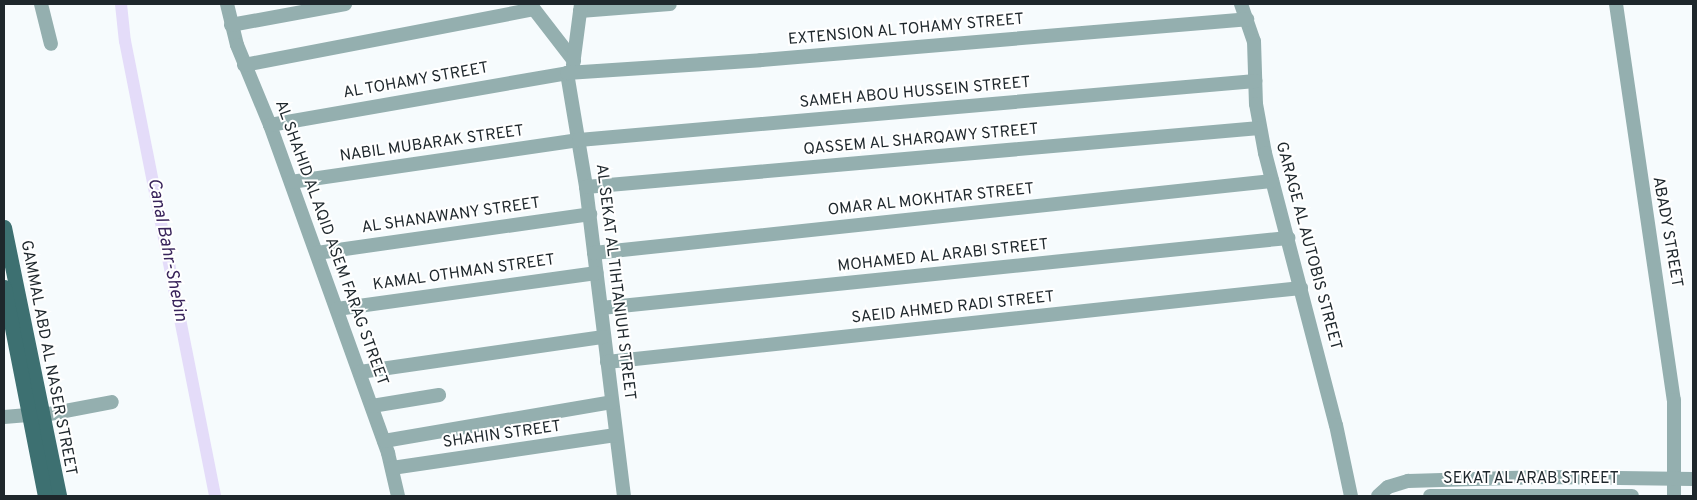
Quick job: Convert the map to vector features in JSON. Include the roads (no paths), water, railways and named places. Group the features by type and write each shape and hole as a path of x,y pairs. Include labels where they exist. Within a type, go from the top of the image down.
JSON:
{"main road":[{"name":"GAMMAL ABD AL NASER STREET","path":"4,227 16,348"},
{"name":"GAMMAL ABD AL NASER STREET","path":"4,287 7,324 36,415 58,496"},
{"name":"GAMMAL ABD AL NASER STREET","path":"36,415 46,496"}],"street":[{"path":"41,4 51,44"},
{"name":"AL SHAHID AL AQID ASEM FARAG STREET","path":"227,4 231,25 244,65 270,125 372,406 392,468 398,496"},
{"path":"231,25 345,4"},
{"path":"571,68 580,8 670,4"},
{"name":"GARAGE AL AUTOBIS STREET","path":"1241,4 1254,41 1259,128 1302,288 1351,496"},
{"name":"ABADY STREET","path":"1616,4 1674,400 1674,496"},
{"path":"244,65 532,7 571,68"},
{"name":"EXTENSION AL TOHAMY STREET","path":"571,68 771,59 1247,19"},
{"name":"AL TOHAMY STREET","path":"270,125 571,68"},
{"name":"AL SEKAT AL TIHTANIUH STREET","path":"571,68 624,496"},
{"name":"SAMEH ABOU HUSSEIN STREET","path":"579,140 1255,81"},
{"name":"QASSEM AL SHARQAWY STREET","path":"586,187 1259,128"},
{"name":"NABIL MUBARAK STREET","path":"291,182 579,140"},
{"name":"OMAR AL MOKHTAR STREET","path":"594,253 1272,181"},
{"name":"AL SHANAWANY STREET","path":"316,253 590,214"},
{"name":"MOHAMED AL ARABI STREET","path":"601,308 1288,238"},
{"name":"KAMAL OTHMAN STREET","path":"337,309 597,273"},
{"name":"SAEID AHMED RADI STREET","path":"607,362 1302,288"},
{"path":"360,372 604,337"},
{"path":"372,406 439,395"},
{"path":"4,416 36,415 112,402"},
{"path":"384,441 612,402"},
{"name":"SHAHIN STREET","path":"392,468 616,435"},
{"path":"1378,496 1388,488 1408,481 1693,479"},
{"name":"SEKAT AL ARAB STREET","path":"1430,496 1632,496"}],"waterway":[{"name":"Canal Bahr-Shebin","path":"121,4 125,41 215,496"}]}
